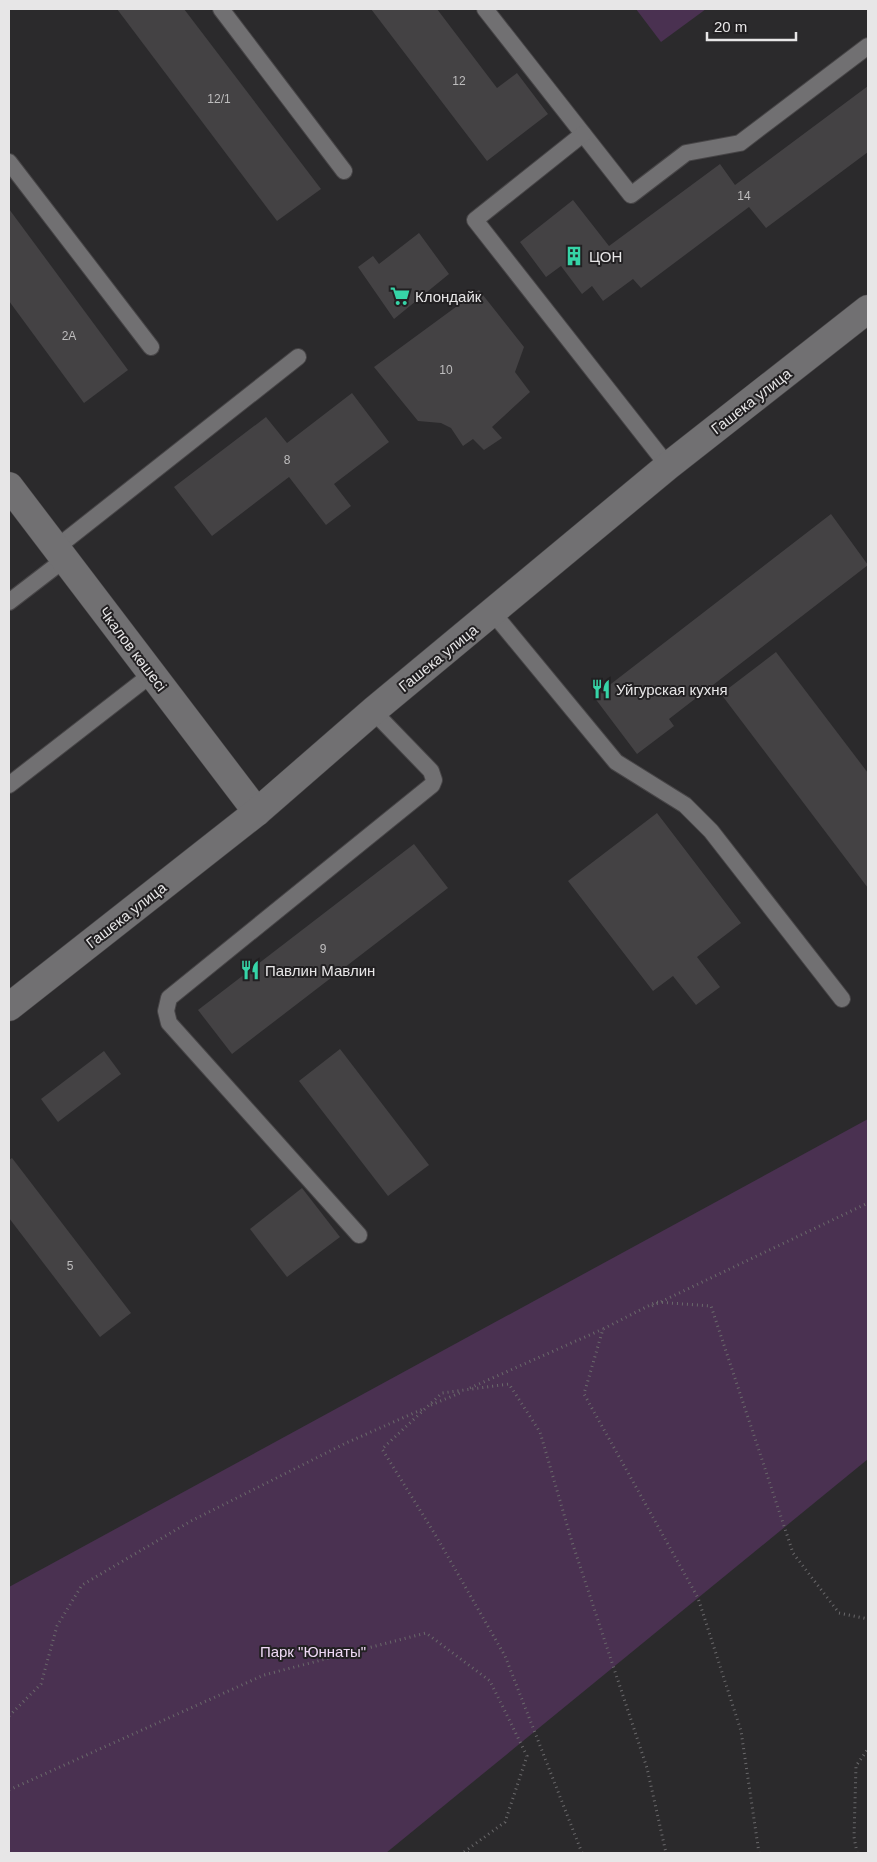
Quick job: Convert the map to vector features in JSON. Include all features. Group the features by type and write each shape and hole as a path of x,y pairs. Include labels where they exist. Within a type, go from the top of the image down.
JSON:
{"main road":[{"name":"Гашека улица","path":"9,1007 257,812 373,712 668,466 868,309"},
{"name":"Чкалов көшесі","path":"9,486 257,812"}],"lane":[{"path":"221,9 344,170"},
{"path":"485,9 631,195 686,153 740,143 868,46"},
{"path":"583,134 475,220 668,466"},
{"path":"9,162 151,346"},
{"path":"9,602 60,553 298,357"},
{"path":"493,613 616,762 685,805 711,831 842,999"},
{"path":"9,785 152,674"},
{"path":"359,1235 169,1023 166,1011 170,998 432,785 434,780 431,771 373,712"}],"path":[{"path":"660,1302 868,1203"},
{"path":"9,1716 41,1684 57,1626 82,1584 191,1520 346,1443 603,1329 656,1302 711,1306 793,1554 839,1613 868,1619"},
{"path":"603,1329 584,1394 698,1598 741,1731 759,1853"},
{"path":"582,1853 506,1656 436,1536 382,1449 442,1393 509,1384 540,1432 575,1550 646,1768 666,1853"},
{"path":"9,1790 264,1676 426,1633 490,1681 527,1756 505,1822 462,1852"},
{"path":"857,1853 854,1837 856,1766 868,1750"},
{"path":"462,1852 469,1853"}],"green space":[{"path":"636,9 706,9 661,42"},
{"name":"Парк \"Юннаты\"","path":"868,1119 868,1459 386,1853 9,1853 9,1587"}],"building":[{"path":"117,9 184,9 321,189 277,221"},
{"path":"371,9 437,9 497,88 517,73 548,114 487,161"},
{"path":"868,86 868,152 766,228 749,207 641,288 633,279 603,301 592,286 582,294 561,266 546,277 520,242 573,200 609,246 720,164 735,185"},
{"path":"9,209 128,370 84,403 9,301"},
{"name":"Клондайк","path":"419,233 449,274 394,319 358,267 373,256 379,264"},
{"path":"479,290 524,347 515,372 530,392 492,427 502,438 484,450 473,439 463,446 451,428 441,423 418,421 374,367"},
{"path":"352,393 389,442 334,484 351,506 326,525 289,477 212,536 174,487 266,417 287,443"},
{"path":"831,514 868,565 669,719 674,726 637,754 594,697"},
{"path":"776,652 868,773 868,888 721,694"},
{"path":"657,813 741,923 697,957 720,987 696,1005 673,976 653,991 568,881"},
{"path":"414,844 448,888 232,1054 198,1010"},
{"path":"340,1049 429,1165 388,1196 299,1081"},
{"path":"104,1051 121,1074 58,1122 41,1099"},
{"path":"12,1158 131,1313 100,1337 9,1218 9,1160"},
{"path":"302,1188 340,1237 287,1277 250,1229"}],"place":[{"name":"ЦОН","path":"574,256"},
{"name":"Клондайк","path":"400,296"},
{"name":"Уйгурская кухня","path":"601,689"},
{"name":"Павлин Мавлин","path":"250,970"}]}
